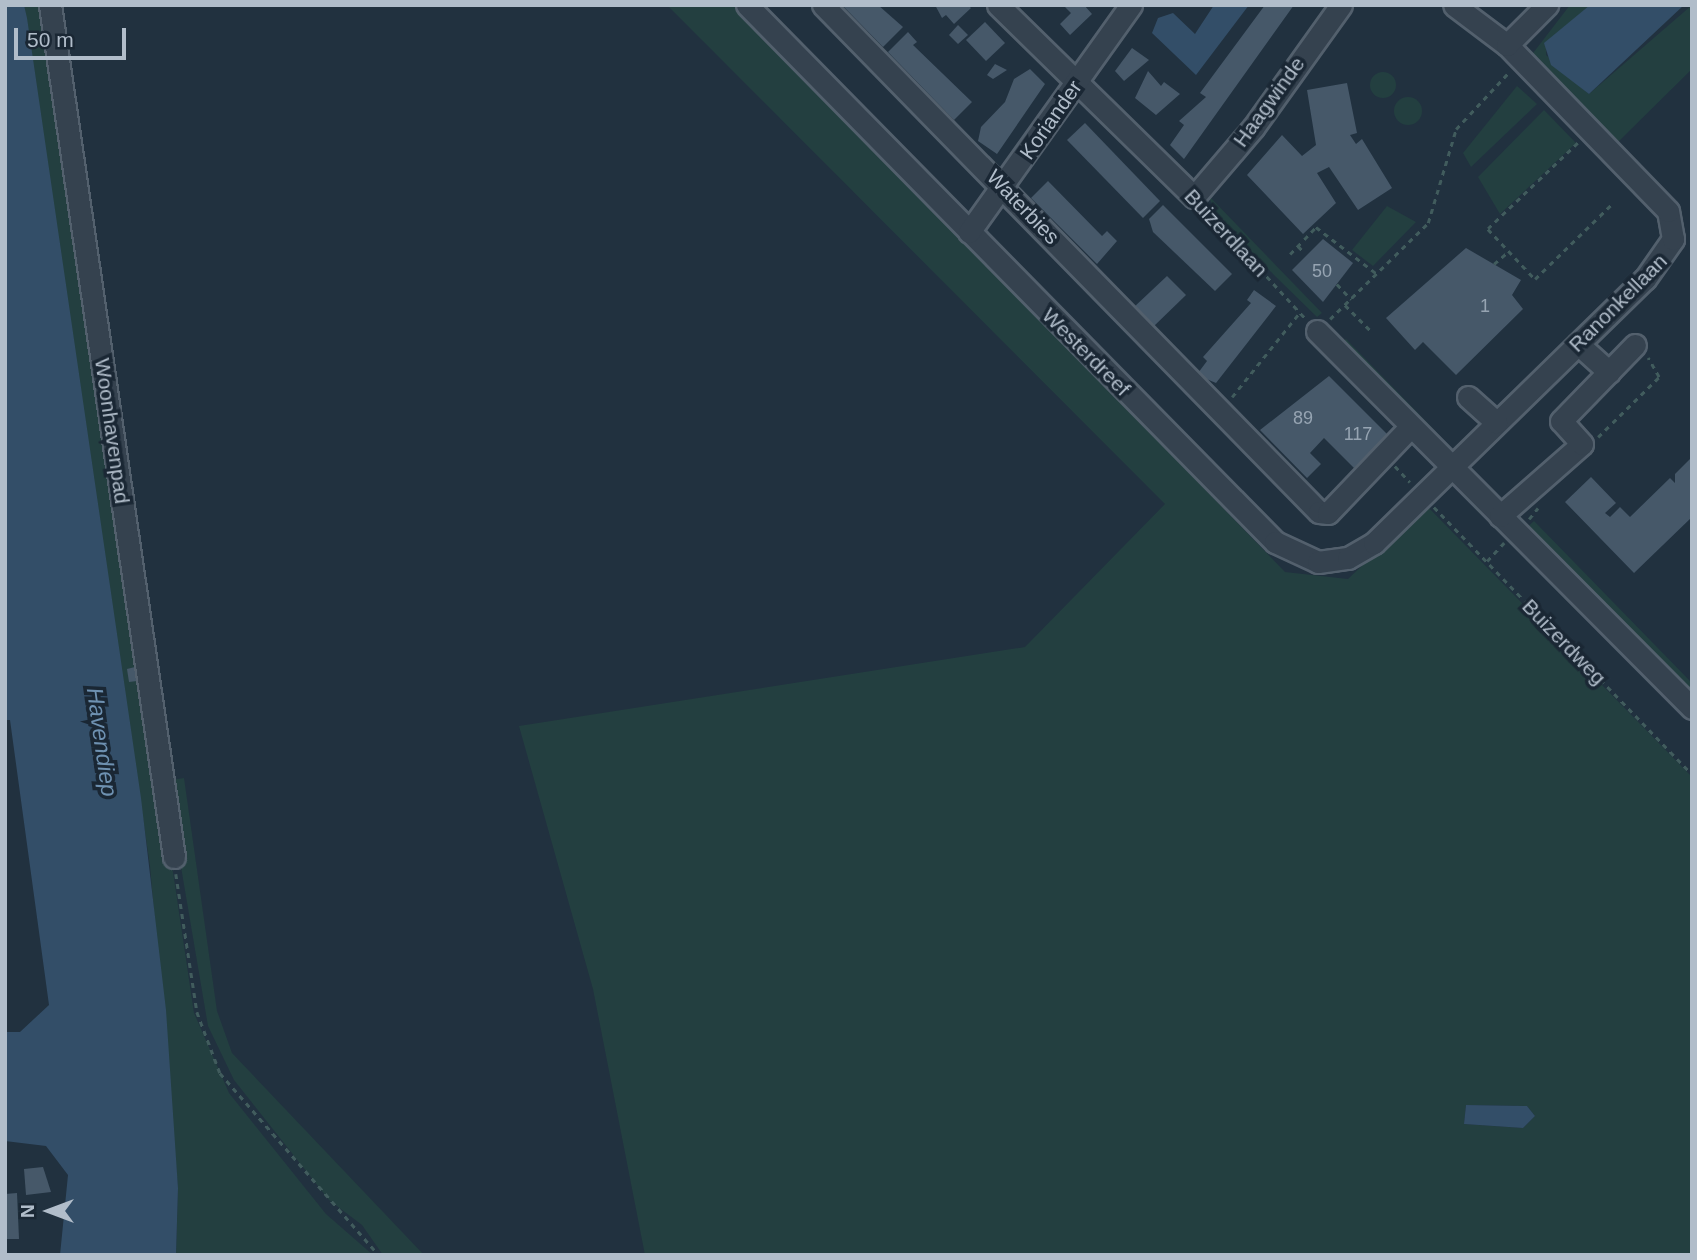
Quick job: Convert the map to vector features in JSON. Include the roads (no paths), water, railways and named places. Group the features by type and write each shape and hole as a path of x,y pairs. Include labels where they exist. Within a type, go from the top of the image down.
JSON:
{"street":[{"name":"Woonhavenpad","path":"50,5 174,857"},
{"name":"Westerdreef","path":"747,5 969,232 1294,556 1332,562 1363,552 1450,466"},
{"name":"Waterbies","path":"823,5 1319,512 1328,513 1411,426"},
{"name":"Buizerdlaan","path":"998,5 1075,85 1194,197"},
{"name":"Koriander","path":"969,232 1003,188 1131,5"},
{"name":"Haagwinde","path":"1194,197 1254,128 1341,5"},
{"path":"1454,5 1514,52 1546,5"},
{"name":"Ranonkellaan","path":"1450,466 1665,258 1673,239 1668,211 1514,52"},
{"path":"1317,331 1450,466"},
{"path":"1578,344 1609,372"},
{"path":"1500,516 1582,444 1561,421 1635,345"},
{"path":"1468,397 1496,422"},
{"name":"Buizerdweg","path":"1450,466 1692,708"}],"water":[{"name":"Havendiep","path":"5,5 24,5 27,18 141,798 166,1010 178,1188 176,1255 60,1255 68,1175 46,1146 5,1141 5,1032 20,1032 49,1005 10,720 5,720"},
{"path":"1214,5 1249,5 1196,75 1152,33 1158,18 1173,13 1195,34"},
{"path":"1590,5 1684,5 1589,94 1551,65 1544,43"},
{"path":"1466,1105 1527,1106 1535,1116 1523,1128 1464,1124"}]}
